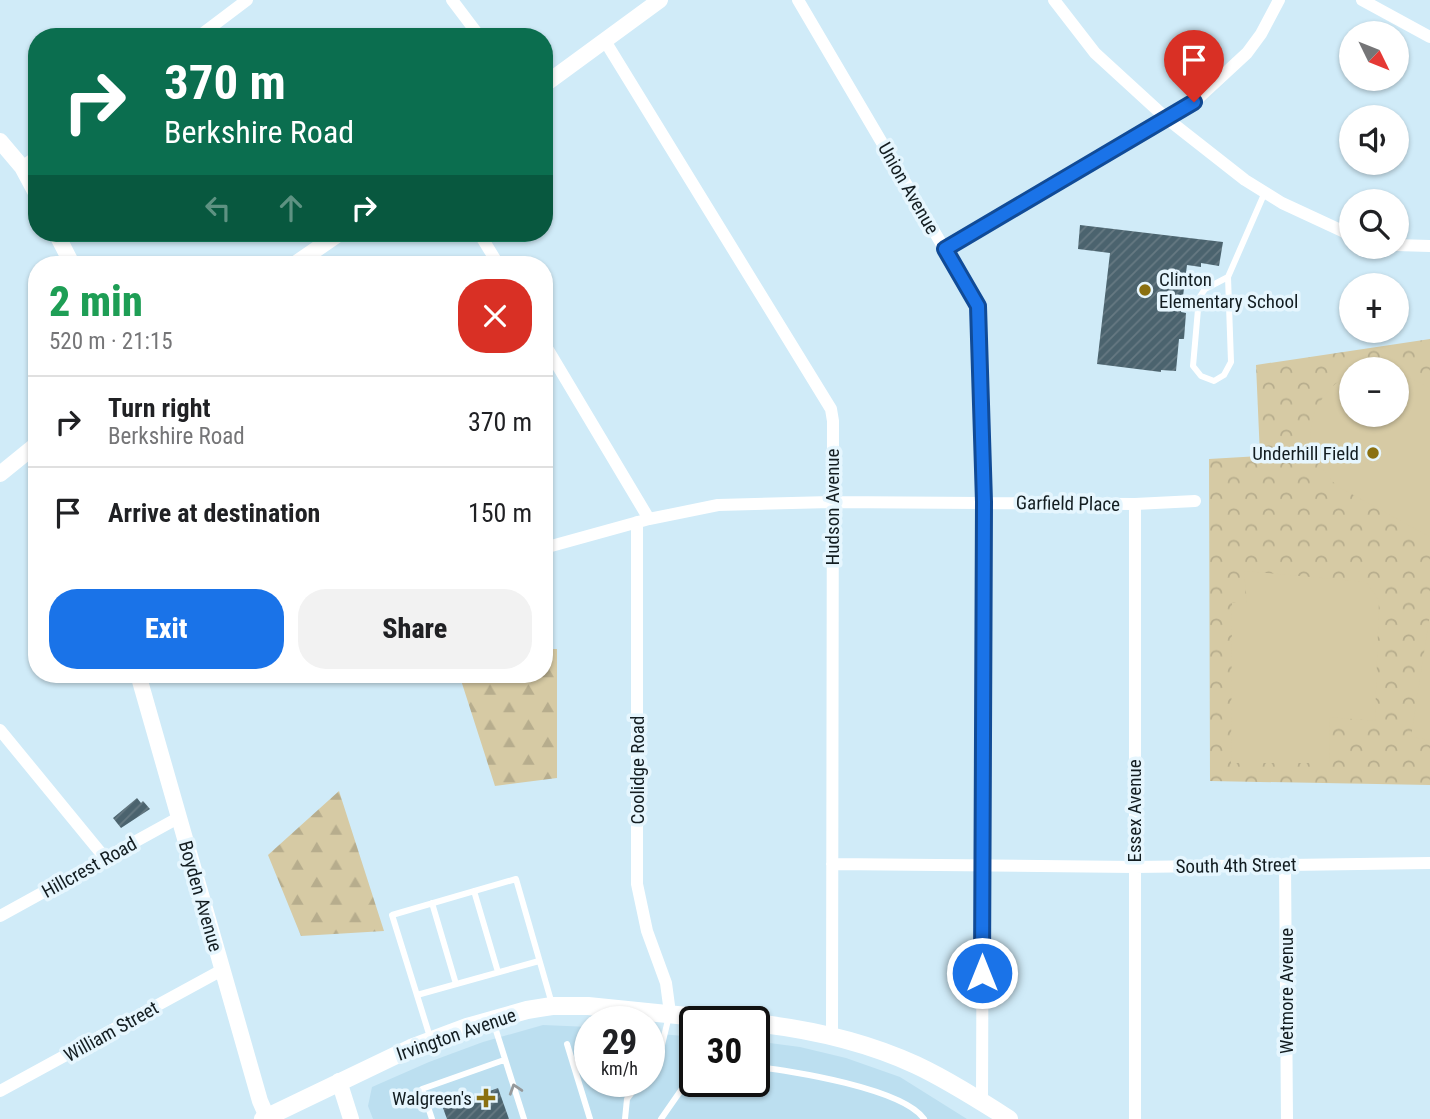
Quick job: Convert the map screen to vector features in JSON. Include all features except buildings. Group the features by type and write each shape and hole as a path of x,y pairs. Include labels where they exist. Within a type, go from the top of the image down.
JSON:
{"main road":[{"name":"Irvington Avenue","path":"265,1118 431,1040 527,1010 552,1006 588,1006 679,1014"},
{"path":"770,1026 832,1037 896,1056 1009,1119"}],"street":[{"path":"210,28 247,0"},
{"path":"452,0 473,28"},
{"name":"Union Avenue","path":"798,0 978,306 984,502 982,1102"},
{"path":"1054,0 1095,52 1166,118 1245,180 1339,230"},
{"path":"945,249 1194,102 1247,53 1279,0"},
{"path":"1362,0 1430,37"},
{"path":"553,79 656,1"},
{"name":"Hudson Avenue","path":"605,41 831,409 832,1037"},
{"path":"0,141 28,178"},
{"path":"22,167 28,163"},
{"path":"307,256 327,242"},
{"path":"1409,245 1430,246"},
{"path":"553,359 643,520"},
{"path":"0,474 28,451"},
{"name":"Garfield Place","path":"553,545 643,520 718,505 831,502 1135,504 1195,501"},
{"name":"Essex Avenue","path":"1135,504 1135,1119"},
{"name":"Coolidge Road","path":"643,520 637,884 647,931 666,984 670,1013"},
{"name":"Boyden Avenue","path":"140,683 265,1118"},
{"path":"0,730 105,859"},
{"name":"Hillcrest Road","path":"0,916 178,818"},
{"name":"South 4th Street","path":"832,864 1134,867 1430,863"},
{"name":"Wetmore Avenue","path":"1285,864 1287,1119"},
{"name":"William Street","path":"0,1091 222,970"},
{"path":"339,1081 351,1119"}],"lane":[{"path":"1228,277 1205,289 1199,298 1193,366 1201,376 1214,381 1224,375 1231,362 1228,277 1265,192"},
{"path":"431,1040 391,915 516,879 552,1006"},
{"path":"474,891 498,972"},
{"path":"432,903 456,984"},
{"path":"417,995 539,961"},
{"path":"665,1033 670,1013"},
{"path":"492,1019 524,1119"},
{"path":"567,1044 590,1119"},
{"path":"432,1119 422,1089 504,1060"},
{"path":"770,1070 851,1084 903,1102 920,1112 924,1119"},
{"path":"661,1119 679,1093"},
{"path":"625,1119 629,1097"}],"shaded area":[{"path":"543,1025 574,1026 574,1097 665,1097 665,1034 679,1036 679,1097 770,1097 770,1043 800,1047 846,1058 900,1077 967,1119 373,1119 368,1106 372,1087 483,1042"}],"green space":[{"path":"1430,339 1430,785 1210,781 1209,459 1260,456 1256,365"},
{"name":"Underhill Field","path":"1409,377 1430,388 1430,537 1337,486 1318,461 1311,443 1312,422 1320,402 1339,381 1339,427 1409,427"},
{"path":"1244,571 1366,582 1379,600 1375,721 1330,717 1329,763 1231,763 1232,603 1247,603"},
{"path":"1430,614 1430,740 1411,737"},
{"path":"553,649 557,649 557,778 495,786 462,683 553,683"},
{"path":"339,791 384,931 301,936 268,855"}],"place":[{"name":"Clinton Elementary School","path":"1145,290"},
{"name":"Underhill Field","path":"1373,453"},
{"name":"Walgreen's","path":"486,1098"}],"route":[{"path":"982,973 984,502 978,306 945,249 1194,102"}]}
